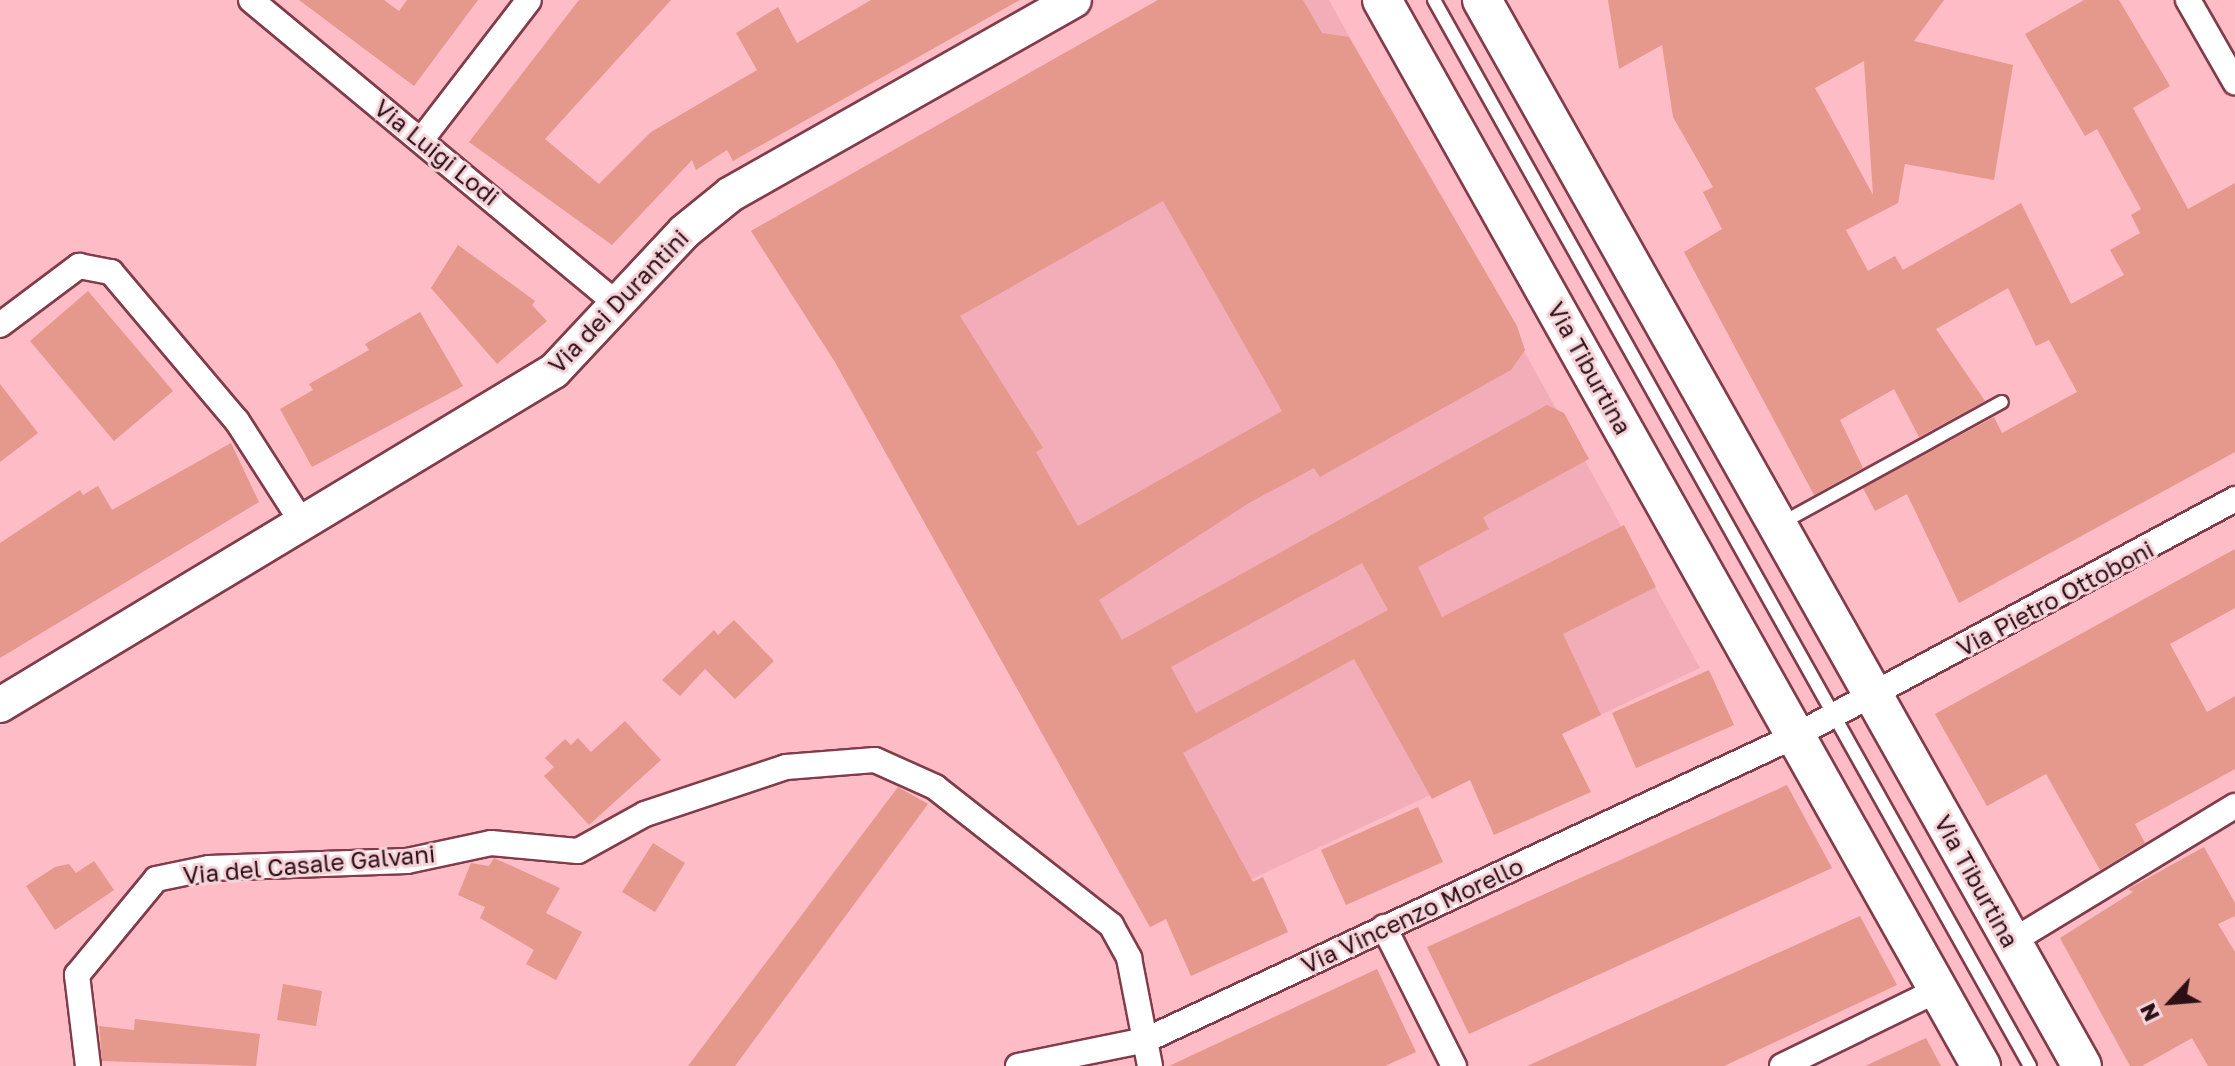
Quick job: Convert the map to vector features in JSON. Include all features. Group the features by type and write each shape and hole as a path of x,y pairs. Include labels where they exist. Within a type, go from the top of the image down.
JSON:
{"main road":[{"name":"Via Tiburtina","path":"1382,0 1981,1066"},
{"name":"Via Tiburtina","path":"1482,0 2082,1066"}],"street":[{"name":"Via Luigi Lodi","path":"251,0 620,306"},
{"path":"422,139 529,0"},
{"path":"2188,0 2235,82"},
{"name":"Via dei Durantini","path":"0,705 554,371 620,306 684,232 731,194 1063,3"},
{"path":"0,325 79,266 111,272 232,414 303,524"},
{"name":"Via Pietro Ottoboni","path":"1873,695 2235,499"},
{"path":"1797,735 1873,695"},
{"name":"Via Vincenzo Morello","path":"1018,1066 1146,1040 1797,735"},
{"name":"Via del Casale Galvani","path":"88,1066 77,975 156,879 209,868 407,861 491,843 578,851 645,814 786,767 875,760 935,787 1111,925 1129,958 1150,1066"},
{"path":"2011,942 2235,806"},
{"path":"1384,927 1454,1066"},
{"path":"1782,1066 1938,990"}],"lane":[{"name":"Via Tiburtina","path":"1434,0 2030,1066"},
{"path":"1777,525 2002,402"}],"shaded area":[{"path":"1158,0 1329,0 1700,668 1150,927 835,362 751,231"}],"building":[{"path":"299,0 384,0 399,11 407,0 478,0 414,86"},
{"path":"579,0 671,0 545,139 599,184 651,132 757,70 736,33 778,7 797,43 871,0 1020,0 733,161 727,150 696,170 692,160 612,245 469,142"},
{"path":"1158,0 1303,0 1322,33 1349,37 1517,326 1525,350 1511,370 1320,477 1314,468 1249,503 1099,600 1122,640 1547,405 1564,413 1589,459 1483,517 1489,529 1418,567 1442,617 1624,525 1656,587 1563,634 1601,715 1562,734 1591,792 1494,835 1470,780 1432,799 1354,659 1183,753 1253,882 1263,877 1288,932 1191,976 1166,919 1150,927 835,362 751,231","holes":["1163,201 1282,411 1078,526 1036,452 1043,448 960,316","1362,563 1388,610 1196,713 1171,667"]},
{"path":"1608,0 1944,0 1914,41 2013,65 1994,180 1905,164 1898,203 1846,230 1868,271 1895,256 1903,270 2021,203 2071,304 2124,275 2110,250 2140,233 2131,215 2141,209 2097,129 2085,136 2025,34 2084,0 2119,0 2170,86 2133,108 2188,209 2235,183 2235,452 1959,603 1907,494 1875,511 1863,488 1994,417 2002,433 2077,392 2049,340 2036,346 2008,288 1936,329 1985,401 1919,437 1894,389 1840,420 1863,468 1814,495 1684,252 1722,229 1703,192 1713,187 1673,117 1662,45 1619,69","holes":["1864,61 1873,195 1815,88"]},
{"path":"458,245 535,301 532,305 547,321 497,364 431,288"},
{"path":"88,291 173,391 114,441 30,341"},
{"path":"420,312 463,386 312,467 280,409 313,390 309,384 369,350 365,344"},
{"path":"0,384 38,433 0,462"},
{"path":"231,443 259,502 0,658 0,543 80,490 83,495 98,486 112,510"},
{"path":"2235,549 2235,608 2170,644 2207,712 2235,696 2235,769 2135,824 2145,843 2100,870 2046,774 1987,806 1935,714"},
{"path":"734,620 774,661 735,699 705,669 680,696 662,680 714,630 718,635"},
{"path":"1709,670 1734,725 1636,768 1612,713"},
{"path":"625,721 661,760 589,825 544,776 554,767 545,758 565,739 571,745 578,738 591,752"},
{"path":"1787,785 1832,868 1469,1034 1427,947"},
{"path":"898,787 928,804 735,1066 688,1066"},
{"path":"1418,807 1443,862 1346,905 1321,850"},
{"path":"653,843 685,863 655,912 622,892"},
{"path":"2204,847 2235,903 2235,916 2218,924 2235,952 2235,1066 2208,1066 2192,1038 2142,1066 2130,1066 2060,938 2133,892 2128,889"},
{"path":"494,858 560,888 546,913 582,932 556,980 526,964 534,950 480,918 485,907 458,895 471,863 489,866"},
{"path":"94,861 114,890 55,930 26,886 55,867 69,864 76,873"},
{"path":"1860,916 1897,985 1724,1066 1527,1066"},
{"path":"1377,969 1416,1052 1385,1066 1169,1066"},
{"path":"283,984 322,991 316,1026 277,1020"},
{"path":"135,1019 260,1034 256,1066 102,1061 99,1026 134,1030"},
{"path":"1926,1038 1941,1066 1865,1066"}]}
